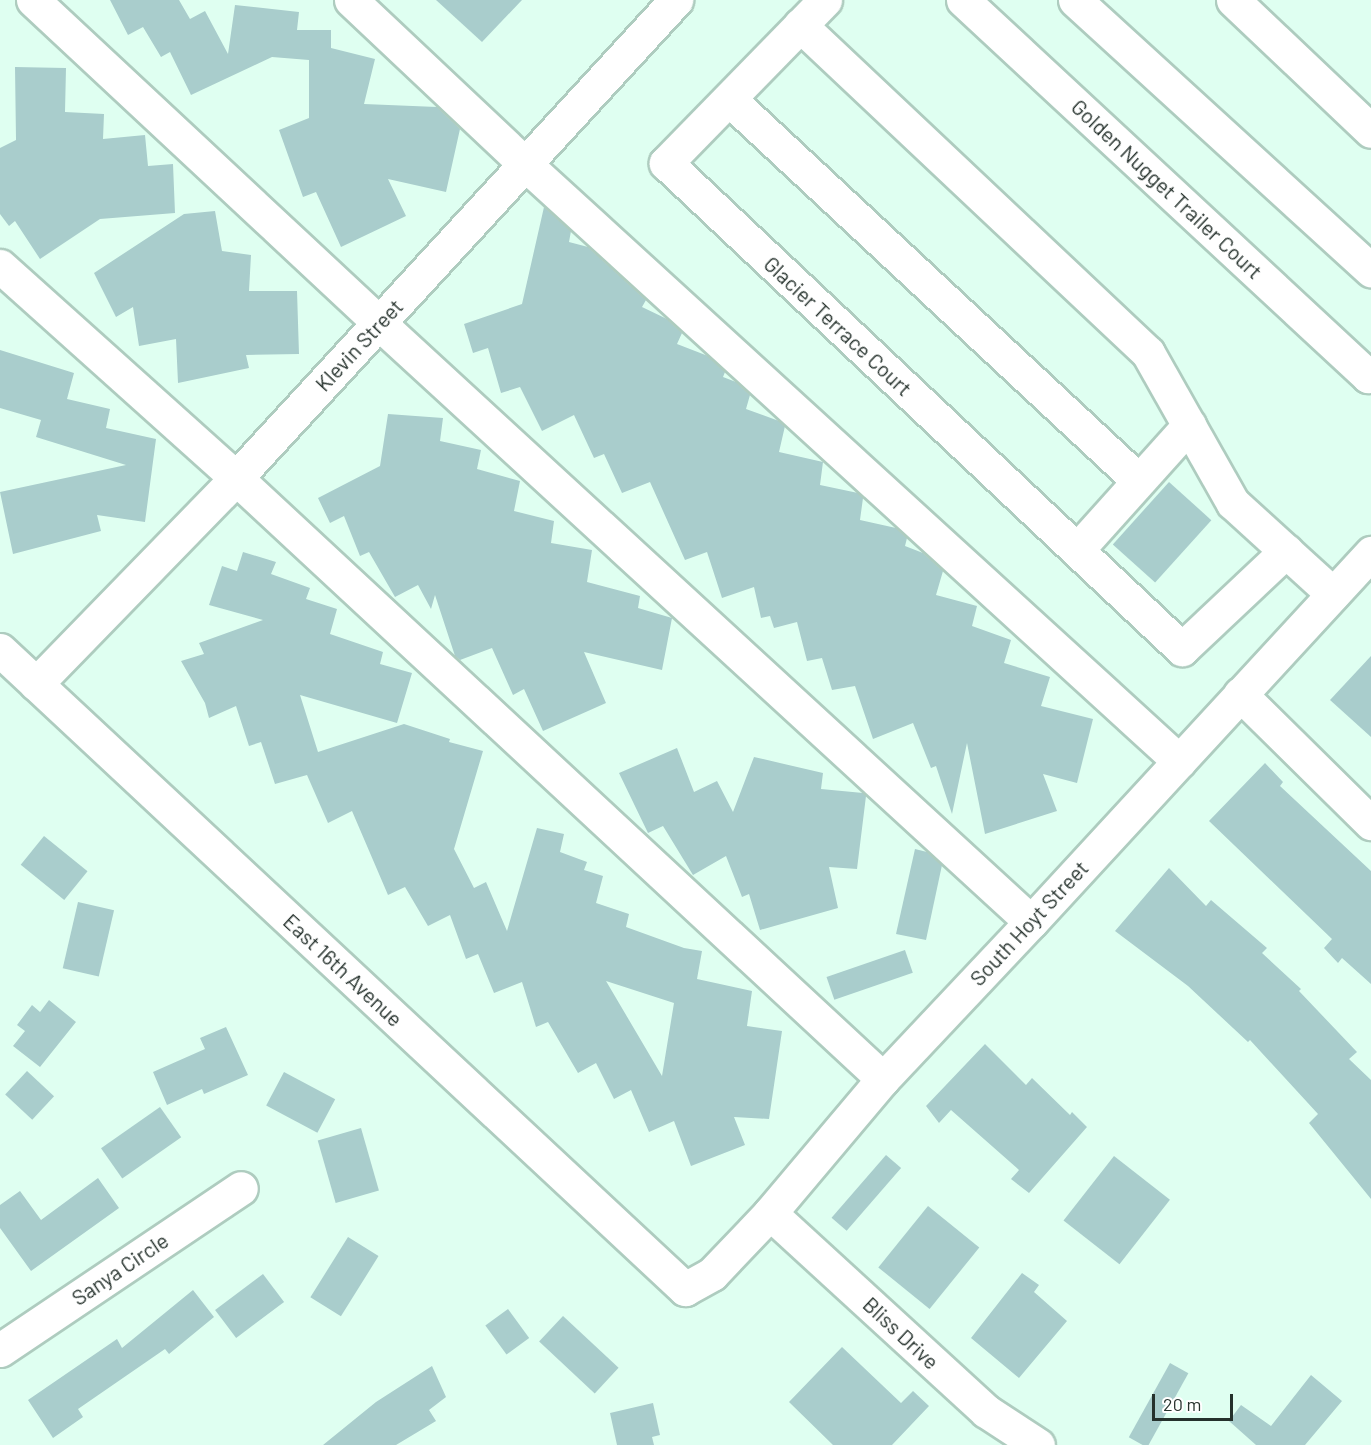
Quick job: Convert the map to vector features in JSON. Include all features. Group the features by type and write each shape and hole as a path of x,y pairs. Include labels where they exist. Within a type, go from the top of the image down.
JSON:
{"street":[{"path":"33,0 379,323 1031,922"},
{"path":"351,0 525,164 1179,761"},
{"name":"Klevin Street","path":"36,684 236,478 676,0"},
{"name":"Glacier Terrace Court","path":"825,0 666,163 1182,649 1286,551"},
{"name":"Golden Nugget Trailer Court","path":"963,0 1368,376 1371,376"},
{"path":"1075,0 1371,270"},
{"path":"1233,0 1371,131"},
{"path":"800,25 1148,353 1233,503 1333,594"},
{"path":"729,99 1139,481"},
{"path":"0,266 236,478 883,1079"},
{"path":"1077,550 1189,425"},
{"name":"South Hoyt Street","path":"685,1289 712,1274 770,1213 883,1079 1371,553"},
{"name":"East 16th Avenue","path":"0,650 685,1289"},
{"path":"1240,694 1371,823"},
{"name":"Sanya Circle","path":"0,1350 241,1188"},
{"name":"Bliss Drive","path":"770,1213 986,1411 1038,1445"}],"building":[{"path":"110,0 179,0 190,19 205,11 228,54 235,5 299,12 297,30 331,30 331,48 375,59 364,104 437,107 460,129 446,192 388,179 406,216 341,247 316,192 303,197 279,130 309,118 309,60 272,57 191,95 170,52 161,57 143,27 128,35"},
{"path":"436,0 522,0 482,42"},
{"path":"15,67 66,68 65,112 104,114 103,139 145,135 148,166 173,164 175,213 100,219 40,259 15,221 9,226 0,214 0,148 16,140"},
{"path":"544,207 571,231 569,242 588,247 646,300 642,307 667,319 682,333 677,344 708,356 725,372 723,377 736,382 750,395 746,409 779,421 785,426 779,452 823,462 820,485 858,493 863,498 860,520 896,528 907,538 905,546 923,553 943,571 936,595 977,606 972,626 1011,640 1004,663 1050,677 1041,706 1093,719 1077,783 1043,774 1057,811 985,834 967,743 952,814 936,766 931,768 913,723 873,739 855,686 832,690 822,658 807,661 797,622 774,628 770,616 761,618 754,587 722,598 707,552 685,560 650,482 622,493 604,454 594,458 574,415 542,431 520,387 501,393 488,348 473,353 464,324 522,304"},
{"path":"215,211 222,251 251,255 249,291 297,291 299,354 246,355 249,368 178,383 176,339 139,346 133,307 116,317 94,273 184,214"},
{"path":"0,350 74,373 67,399 110,409 106,428 156,439 145,522 97,515 101,531 13,554 0,492 126,465 36,437 41,420 0,408"},
{"path":"388,414 443,418 440,441 481,450 477,469 520,481 514,511 554,521 551,543 592,550 587,582 640,596 638,608 672,618 662,670 584,652 606,703 543,731 524,689 513,695 492,648 460,660 455,656 435,595 431,609 418,585 395,597 369,552 360,556 344,516 330,523 318,498 380,466"},
{"path":"1169,482 1211,520 1155,583 1113,544"},
{"path":"243,552 276,562 271,574 310,588 306,599 337,609 330,634 383,652 380,664 412,673 397,723 300,695 318,752 404,724 450,739 449,742 483,751 454,849 474,888 486,882 507,931 537,828 564,834 560,852 587,862 584,870 603,876 596,903 629,914 626,927 684,948 702,951 697,979 752,991 747,1026 782,1031 769,1119 734,1117 745,1145 691,1166 674,1121 649,1132 631,1090 614,1099 596,1063 578,1073 548,1022 536,1027 522,982 494,993 478,954 466,959 450,915 428,926 405,887 388,895 352,811 328,823 307,775 275,784 261,742 249,746 236,706 209,718 205,703 181,661 204,654 199,643 263,620 209,605 222,566 237,571","holes":["606,981 674,1003 662,1076"]},
{"path":"1371,656 1371,737 1330,700"},
{"path":"677,748 694,792 717,781 733,812 754,757 823,773 821,789 863,793 866,796 857,869 829,867 838,908 760,930 749,894 742,897 726,856 693,875 663,826 648,833 619,773"},
{"path":"1265,763 1283,782 1280,786 1371,871 1371,984 1342,958 1338,963 1324,948 1332,939 1209,821"},
{"path":"44,836 88,871 64,900 21,865"},
{"path":"915,849 927,852 942,865 926,940 896,934"},
{"path":"1169,868 1206,906 1211,900 1267,948 1262,953 1301,989 1299,991 1357,1052 1349,1059 1371,1080 1371,1199 1309,1123 1318,1114 1250,1040 1248,1042 1188,986 1115,931"},
{"path":"78,902 114,910 99,977 63,968"},
{"path":"905,950 913,973 834,1000 827,977"},
{"path":"49,1000 76,1022 40,1067 13,1046 25,1031 17,1025 32,1005 40,1012"},
{"path":"226,1027 248,1075 204,1094 202,1089 167,1105 153,1072 205,1049 200,1038"},
{"path":"985,1044 1026,1085 1032,1078 1070,1115 1072,1112 1087,1127 1029,1193 1011,1179 1019,1170 951,1110 939,1123 926,1106"},
{"path":"27,1071 54,1096 32,1120 5,1094"},
{"path":"284,1072 335,1099 317,1133 266,1106"},
{"path":"160,1107 181,1137 122,1179 101,1148"},
{"path":"361,1128 379,1190 336,1203 318,1140"},
{"path":"886,1155 901,1168 847,1231 832,1218"},
{"path":"1114,1156 1170,1200 1119,1264 1064,1221"},
{"path":"98,1178 119,1208 31,1271 0,1228 0,1205 20,1191 41,1220"},
{"path":"928,1206 979,1248 930,1309 878,1267"},
{"path":"348,1237 379,1256 341,1316 310,1297"},
{"path":"1022,1273 1039,1285 1034,1292 1067,1321 1019,1378 971,1338"},
{"path":"263,1274 284,1302 236,1338 215,1310"},
{"path":"193,1290 214,1317 169,1354 165,1349 78,1409 83,1417 53,1438 28,1400 117,1339 122,1348"},
{"path":"508,1309 529,1338 507,1355 485,1325"},
{"path":"563,1316 619,1368 595,1393 539,1342"},
{"path":"842,1347 901,1403 913,1391 929,1406 892,1445 833,1445 789,1402"},
{"path":"1170,1363 1188,1373 1149,1445 1143,1445 1129,1437"},
{"path":"432,1366 446,1397 429,1410 436,1421 396,1445 323,1445 376,1402"},
{"path":"1311,1375 1342,1401 1305,1445 1256,1445 1229,1421 1241,1405 1271,1426"},
{"path":"653,1403 660,1435 652,1437 654,1445 617,1445 610,1413"}]}
